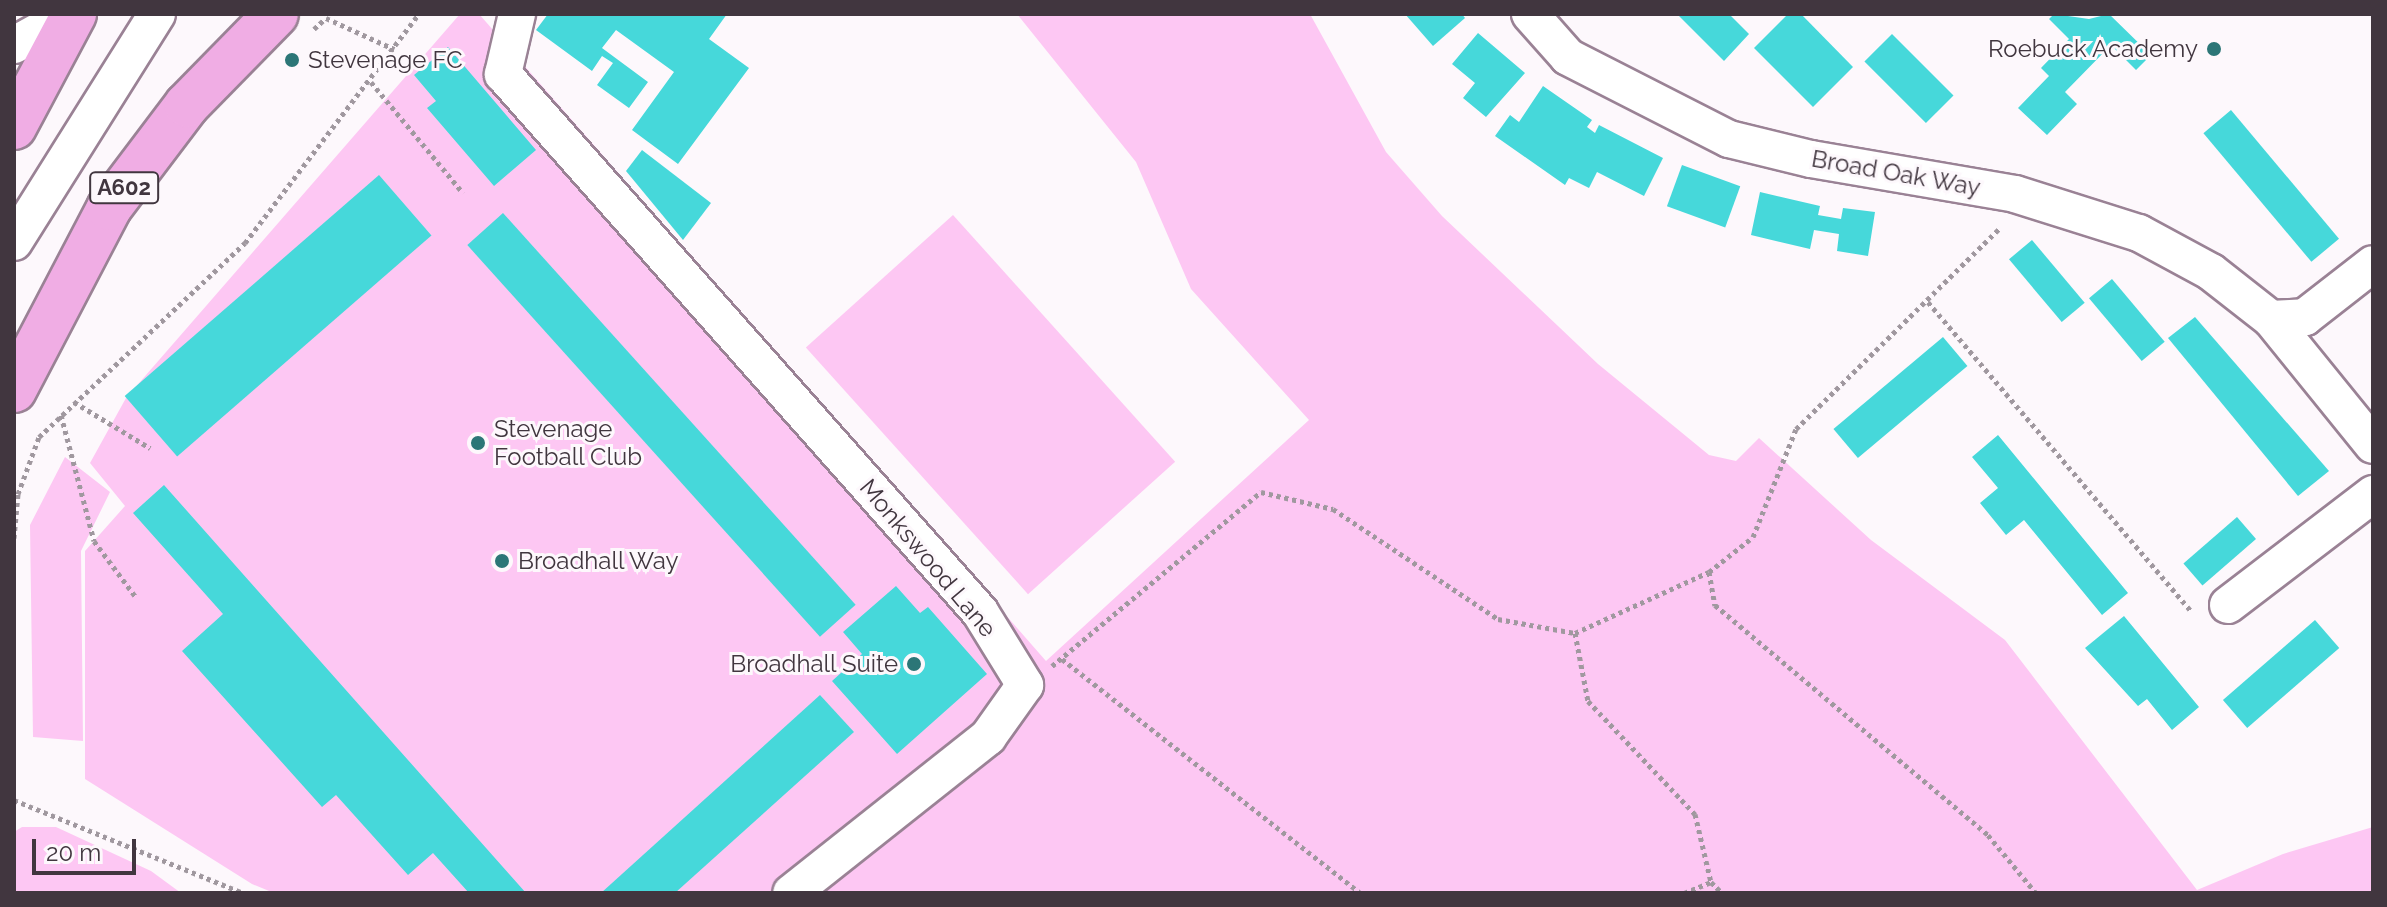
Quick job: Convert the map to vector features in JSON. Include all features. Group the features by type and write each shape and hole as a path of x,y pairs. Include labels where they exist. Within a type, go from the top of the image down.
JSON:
{"highway":[{"path":"14,127 72,14"},
{"name":"A602","path":"14,390 109,208 187,105 290,26"}],"street":[{"path":"14,45 72,14"},
{"path":"14,242 157,14"},
{"name":"Monkswood Lane","path":"517,14 503,74 980,612 1025,685"},
{"name":"Broad Oak Way","path":"1530,14 1568,57 1729,139 1811,159 2015,194 2139,233 2211,272 2271,319 2373,445"},
{"path":"2271,319 2305,317 2373,264"},
{"path":"2228,605 2373,494"},
{"path":"791,893 988,737 1025,685"}],"path":[{"path":"14,538 29,453 74,402 245,243 371,82 419,14"},
{"path":"290,26 326,18 394,49"},
{"path":"371,82 463,193"},
{"path":"1025,685 1062,658 1261,492 1333,509 1498,619 1575,633 1709,572 1753,537 1796,429 1995,238 2015,194"},
{"path":"1928,302 2201,622 2228,605"},
{"path":"74,402 150,448"},
{"path":"61,415 94,541 135,596"},
{"path":"1709,572 1715,605 1988,835 2036,893"},
{"path":"1575,633 1588,701 1695,814 1711,882 1722,893"},
{"path":"1062,658 1360,893"},
{"path":"14,800 241,893"},
{"path":"1684,893 1711,882"}],"shaded area":[{"path":"460,14 479,14 1046,661 1309,420 1191,289 1136,162 1017,14 1310,14 1386,152 1442,216 1598,364 1709,455 1736,461 1759,438 1871,540 2005,640 2197,890 2283,854 2373,827 2373,893 274,893 252,884 85,779 85,551 125,506 90,463 126,398"},
{"path":"953,215 1175,462 1028,594 806,347"},
{"path":"65,457 110,492 81,551 83,741 33,737 30,525"},
{"path":"22,827 56,827 151,871 181,893 16,893 14,832"}],"building":[{"path":"548,14 727,14 709,39 749,68 678,164 632,130 674,72 616,30 602,48 648,82 629,108 597,85 613,63 602,56 592,71 536,30"},
{"path":"1405,14 1462,14 1465,18 1433,46"},
{"path":"1677,14 1729,14 1749,34 1724,61"},
{"path":"1788,14 1801,14 1853,67 1813,107 1754,48"},
{"path":"2054,14 2089,19 2109,14 2151,55 2136,70 2111,45 2065,92 2077,104 2047,135 2018,108 2049,76 2041,68 2069,39 2049,19"},
{"path":"1478,33 1525,73 1486,117 1463,98 1475,83 1452,64"},
{"path":"1892,34 1954,96 1926,123 1864,62"},
{"path":"448,47 536,150 494,186 427,108 436,101 414,75"},
{"path":"1543,86 1592,120 1587,127 1595,133 1599,125 1663,158 1644,196 1597,172 1589,188 1569,178 1565,185 1495,136 1510,115 1519,122"},
{"path":"2231,110 2339,239 2311,262 2203,133"},
{"path":"642,150 711,203 683,240 626,171"},
{"path":"1682,165 1740,186 1725,228 1667,206"},
{"path":"379,175 431,235 177,456 125,396"},
{"path":"1760,192 1820,206 1818,215 1841,219 1843,208 1875,212 1868,256 1837,251 1839,234 1814,230 1810,249 1751,235"},
{"path":"503,213 856,605 820,637 467,245"},
{"path":"2032,240 2085,303 2062,322 2009,259"},
{"path":"2112,279 2165,342 2142,361 2089,298"},
{"path":"2195,317 2329,471 2298,496 2168,338"},
{"path":"1943,337 1967,366 1858,458 1833,429"},
{"path":"1998,435 2128,593 2102,615 2024,520 2006,535 1980,503 1998,488 1972,457"},
{"path":"164,485 526,893 469,893 433,853 408,875 336,795 322,807 182,651 223,614 133,513"},
{"path":"2237,517 2256,539 2202,585 2183,564"},
{"name":"Broadhall Suite","path":"896,586 920,613 928,607 987,674 897,754 832,681 862,654 843,632"},
{"path":"2124,616 2199,707 2172,730 2147,699 2138,706 2085,648"},
{"path":"2315,620 2339,648 2247,728 2223,700"},
{"path":"820,695 854,732 675,893 601,893"}],"place":[{"name":"Roebuck Academy","path":"2214,49"},
{"name":"Stevenage FC","path":"292,60"},
{"name":"Stevenage Football Club","path":"478,443"},
{"name":"Broadhall Way","path":"502,561"},
{"name":"Broadhall Suite","path":"914,664"}]}
